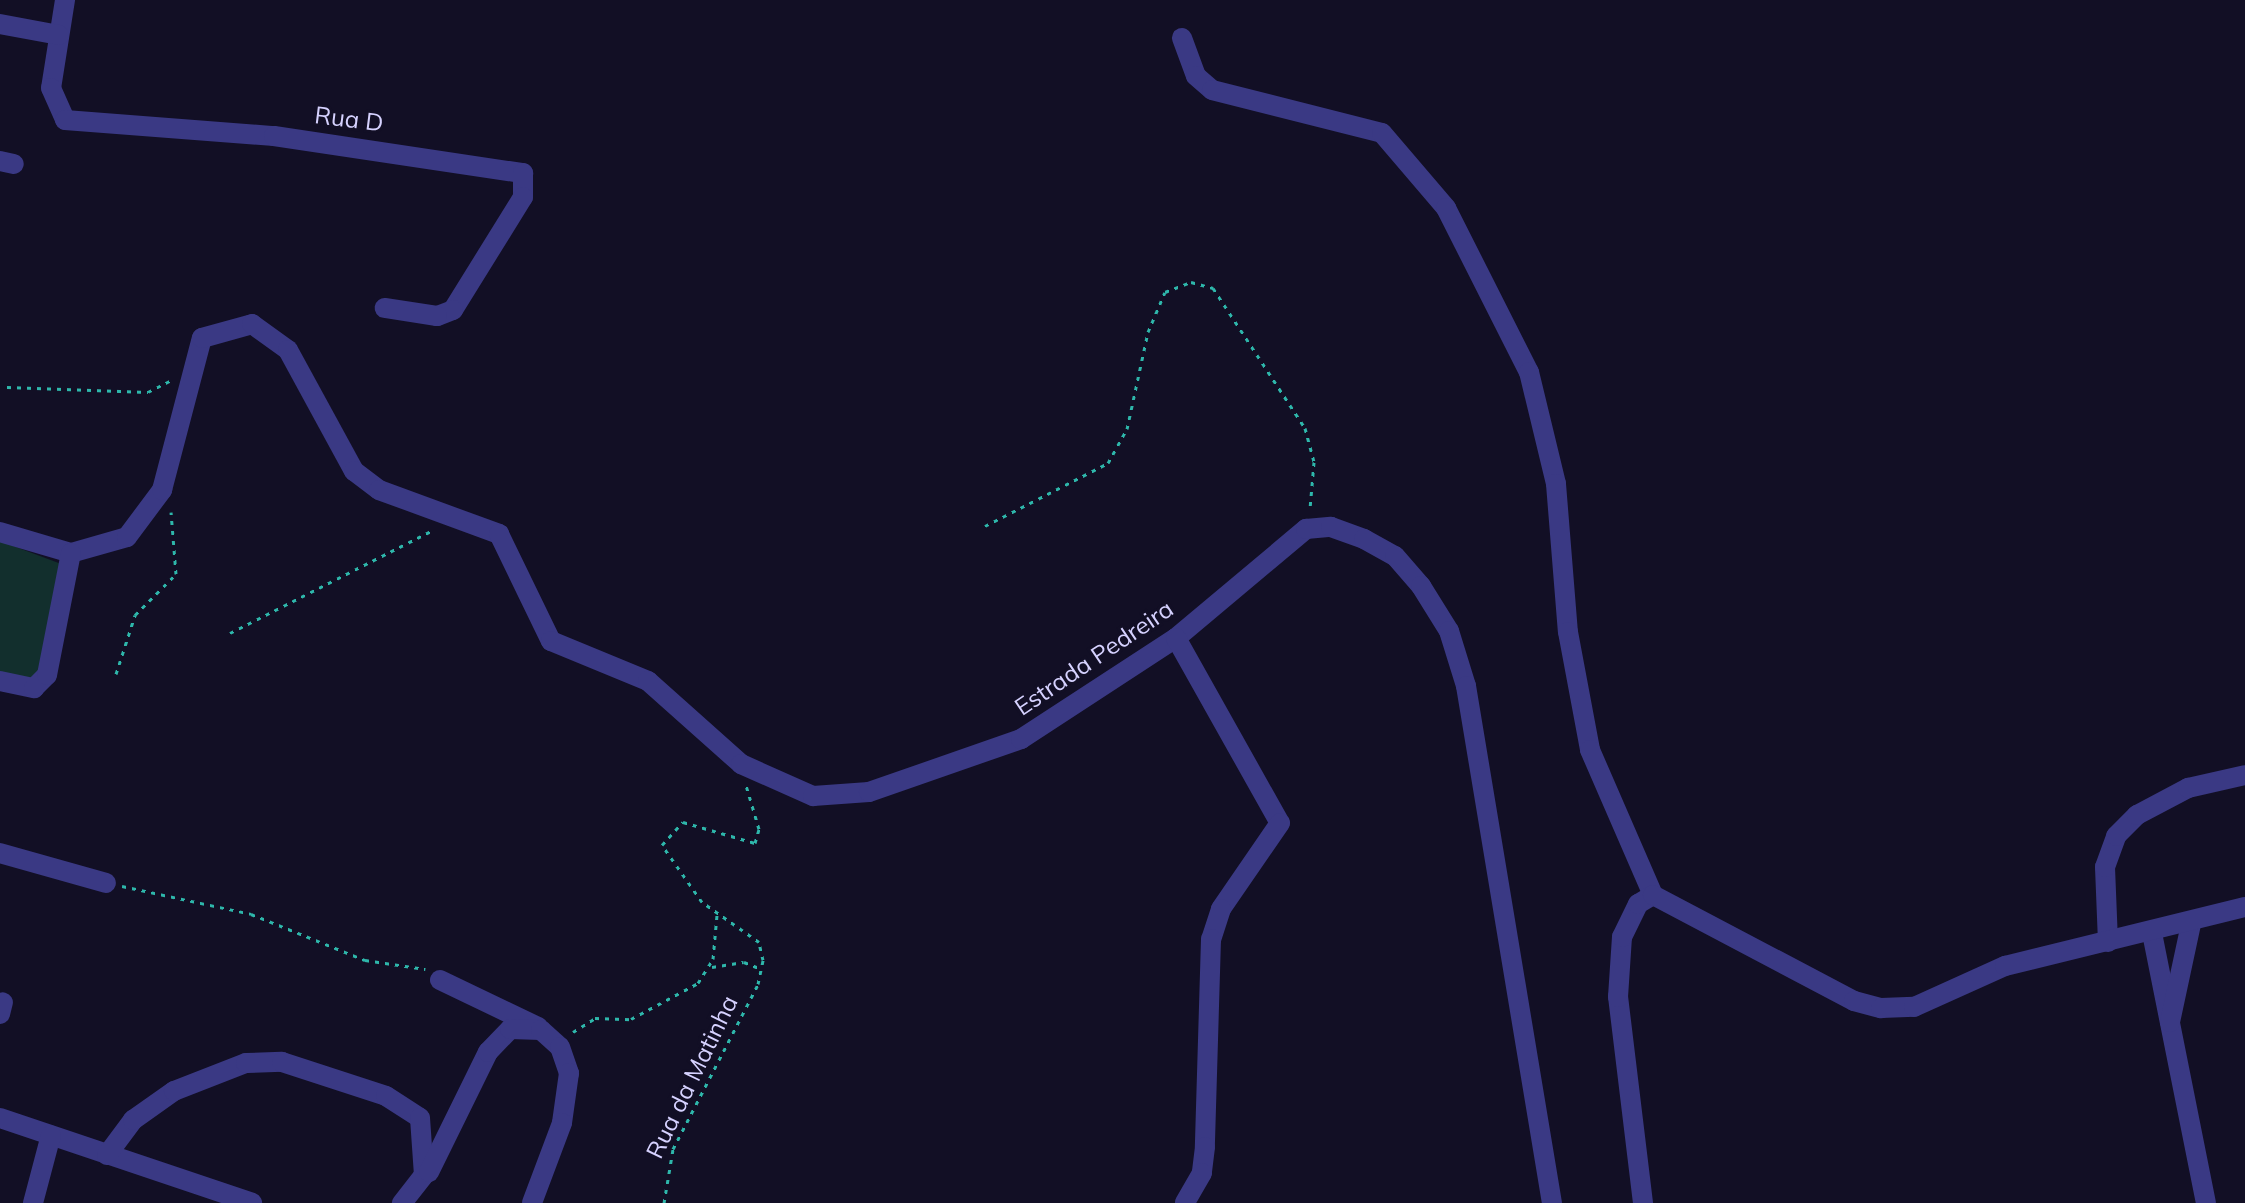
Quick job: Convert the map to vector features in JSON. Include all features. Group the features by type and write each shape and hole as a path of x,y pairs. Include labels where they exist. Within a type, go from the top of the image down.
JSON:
{"street":[{"name":"Rua D","path":"65,0 52,102 65,120 81,126 274,136 523,173 523,197 453,310 437,316 385,308"},
{"path":"0,24 59,35"},
{"path":"1182,38 1196,76 1212,90 1382,133 1454,221 1529,372 1556,484 1568,632 1590,750 1653,895 1881,1008 1914,1007 2005,966 2191,924 2245,907"},
{"name":"Estrada Pedreira","path":"71,553 127,537 144,521 162,490 202,338 234,324 269,331 288,350 354,471 379,490 456,513 511,547 539,628 551,641 648,681 741,764 813,796 869,792 1021,739 1176,638 1306,529"},
{"path":"1306,529 1331,527 1395,556 1449,631 1466,686 1552,1203"},
{"path":"0,532 71,553 47,675 26,689 0,681"},
{"path":"1176,638 1280,823 1221,909 1211,939 1205,1147 1202,1173 1185,1203"},
{"path":"2108,942 2105,867 2116,836 2137,815 2188,788 2245,775"},
{"path":"0,853 106,883"},
{"path":"1643,1203 1618,997 1622,937 1638,904 1653,895"},
{"path":"2170,1023 2191,924"},
{"path":"2152,933 2206,1203"},
{"path":"440,980 548,1036 566,1059 567,1100 532,1203"},
{"path":"402,1203 417,1188 488,1052 510,1029 548,1036"},
{"path":"107,1155 133,1120 174,1091 246,1063 282,1062 412,1110 427,1147 417,1188"},
{"path":"0,1118 252,1203"},
{"path":"33,1203 51,1135"}],"path":[{"path":"985,526 1108,463 1127,429 1148,332 1165,292 1191,282 1213,288 1305,428 1314,462 1306,529"},
{"path":"7,387 148,392 178,371"},
{"path":"116,674 135,615 176,574 171,503"},
{"path":"230,633 413,544 456,513"},
{"path":"709,968 744,962 761,969 759,942 717,915 662,845 683,822 755,843 759,829 741,764"},
{"path":"106,883 251,914 375,963 443,972 440,980"},
{"path":"548,1036 595,1018 631,1019 698,983 709,968 717,915"},
{"name":"Rua da Matinha","path":"664,1203 673,1149 761,969"}],"green space":[{"path":"0,541 64,565 45,668 32,679 0,672"}]}
